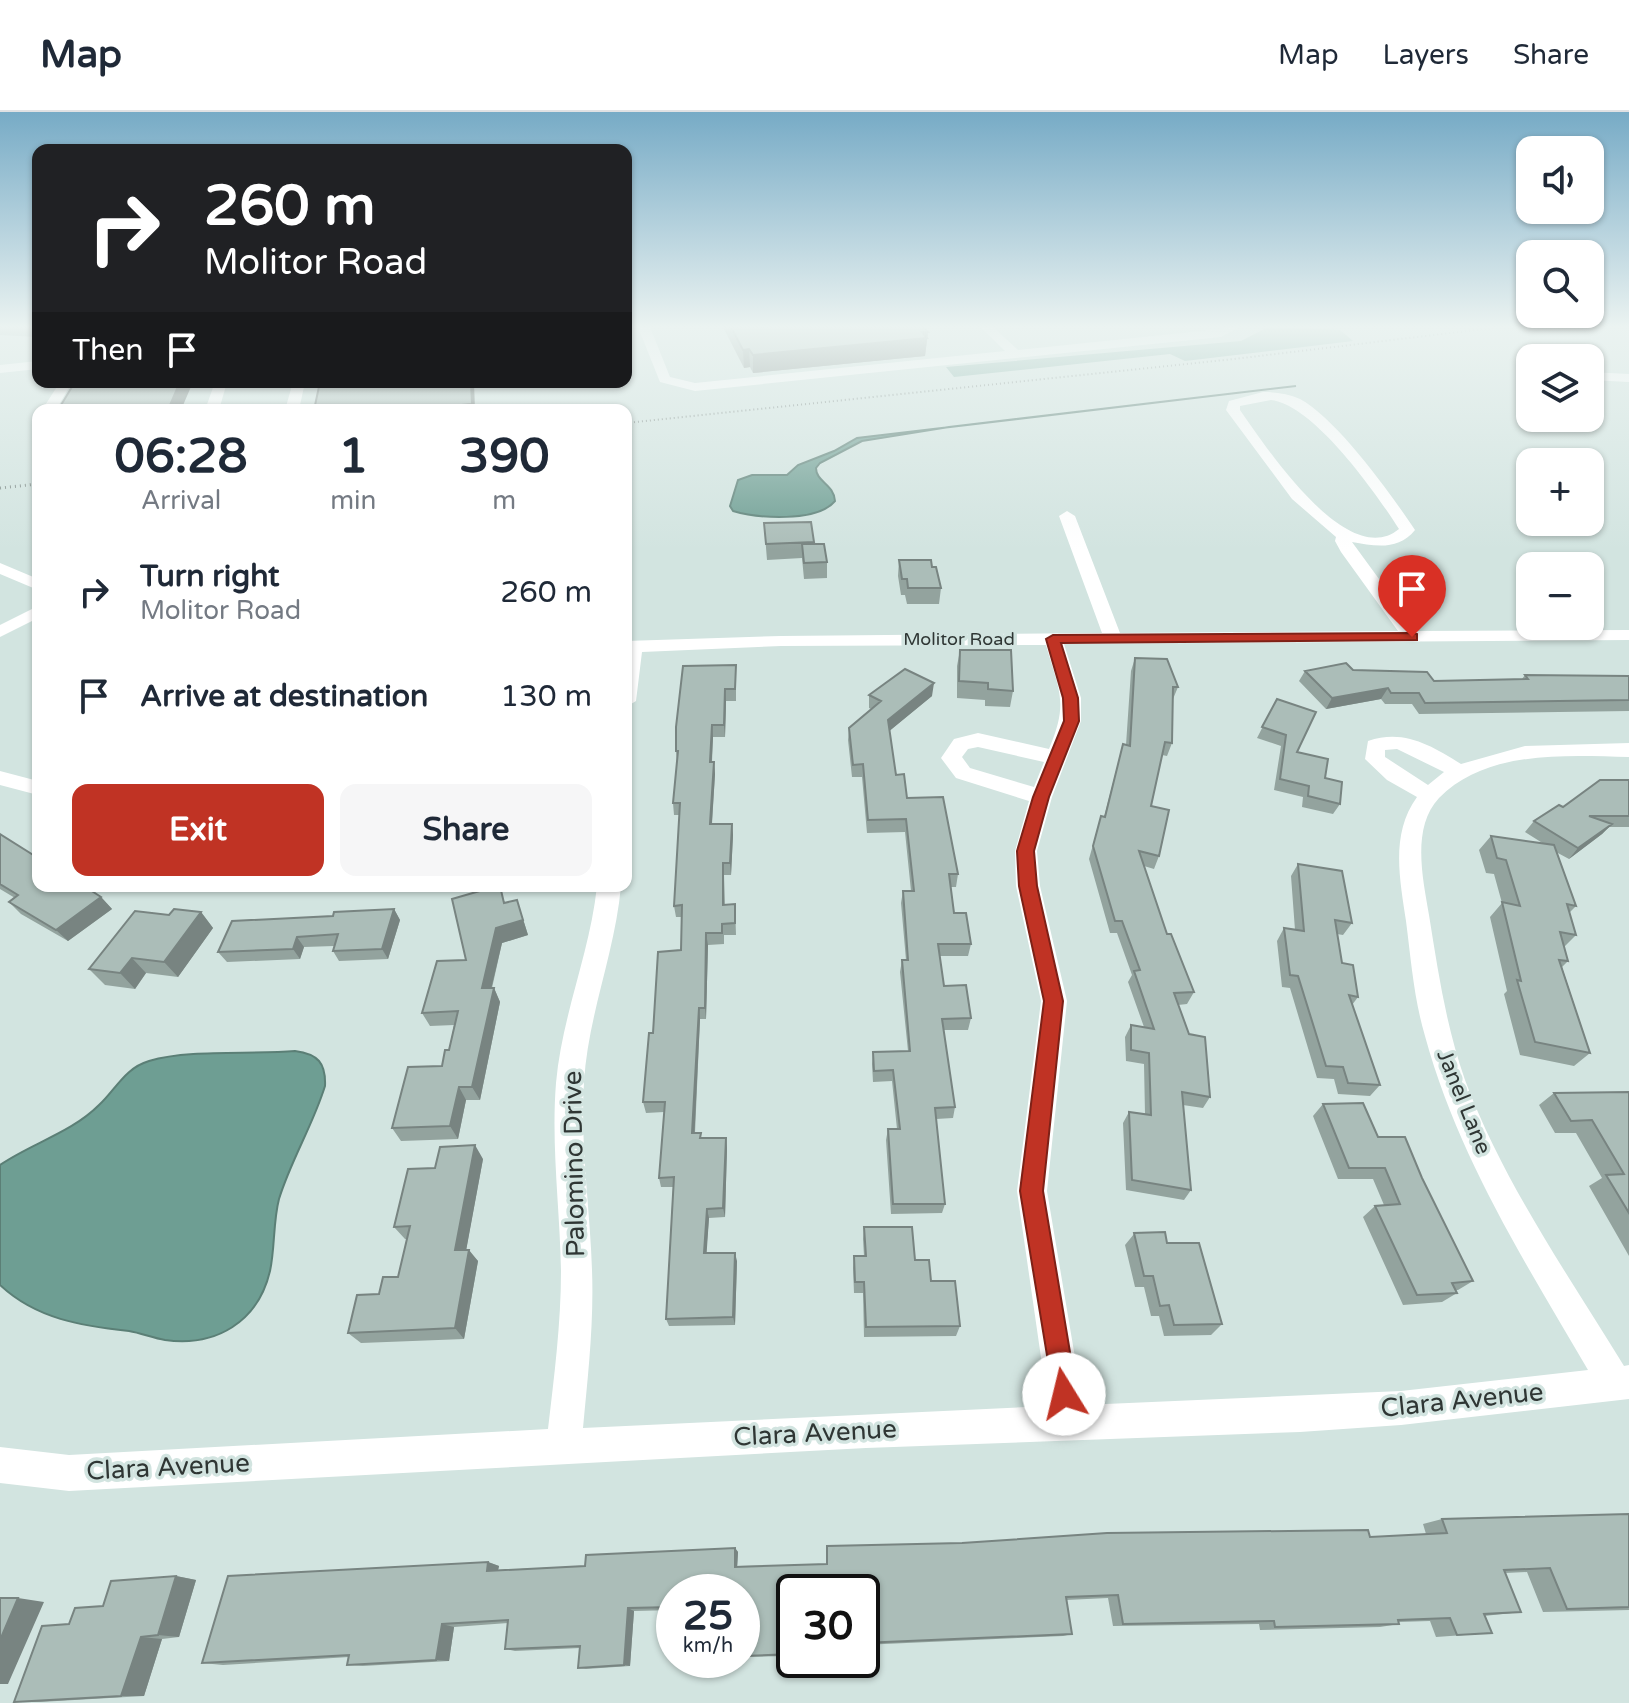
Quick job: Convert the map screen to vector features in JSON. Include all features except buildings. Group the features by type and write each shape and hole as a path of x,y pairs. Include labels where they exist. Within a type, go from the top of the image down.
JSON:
{"street":[{"path":"1240,401 1234,404 1233,410 1312,513 1345,536 1392,541 1401,539 1407,530 1373,482 1308,409 1294,401"},
{"path":"1067,516 1113,639"},
{"path":"1345,536 1343,541 1349,552 1412,637"},
{"path":"0,568 32,582"},
{"path":"0,632 32,614"},
{"name":"Molitor Road","path":"632,647 781,641 1629,635"},
{"path":"1053,639 1072,708 1071,721 1041,797 1026,851 1026,870 1054,1001 1032,1191 1068,1423"},
{"path":"1041,797 963,773 951,758 953,751 967,741 978,740 1057,758"},
{"path":"1430,795 1383,767 1375,759 1375,746 1389,741 1410,745 1461,773"},
{"name":"Janel Lane","path":"1622,1382 1484,1156 1455,1090 1437,1036 1410,872 1413,832 1420,810 1430,795 1461,773 1520,754 1559,750 1629,750"},
{"path":"0,778 32,786"},
{"name":"Palomino Drive","path":"564,1446 577,1293 568,1115 570,1078 575,1032 608,916 609,892"},
{"name":"Clara Avenue","path":"0,1465 69,1473 564,1446 1344,1412 1622,1382"}],"path":[{"path":"632,422 833,401"},
{"path":"0,488 32,485"}],"shaded area":[{"path":"947,427 862,441 820,463 817,473 832,491 835,501 815,513 771,517 733,511 730,506 738,480 752,475 787,475 798,465 857,438"},
{"path":"295,1051 310,1054 319,1061 324,1071 325,1086 279,1199 272,1262 264,1289 245,1317 217,1335 184,1341 165,1340 60,1319 29,1306 0,1285 0,1165 88,1115 127,1074 141,1064 165,1057"}],"route":[{"path":"1064,1394 1032,1191 1054,1001 1026,870 1026,851 1033,820 1071,721 1071,698 1053,639 1412,637"}]}
